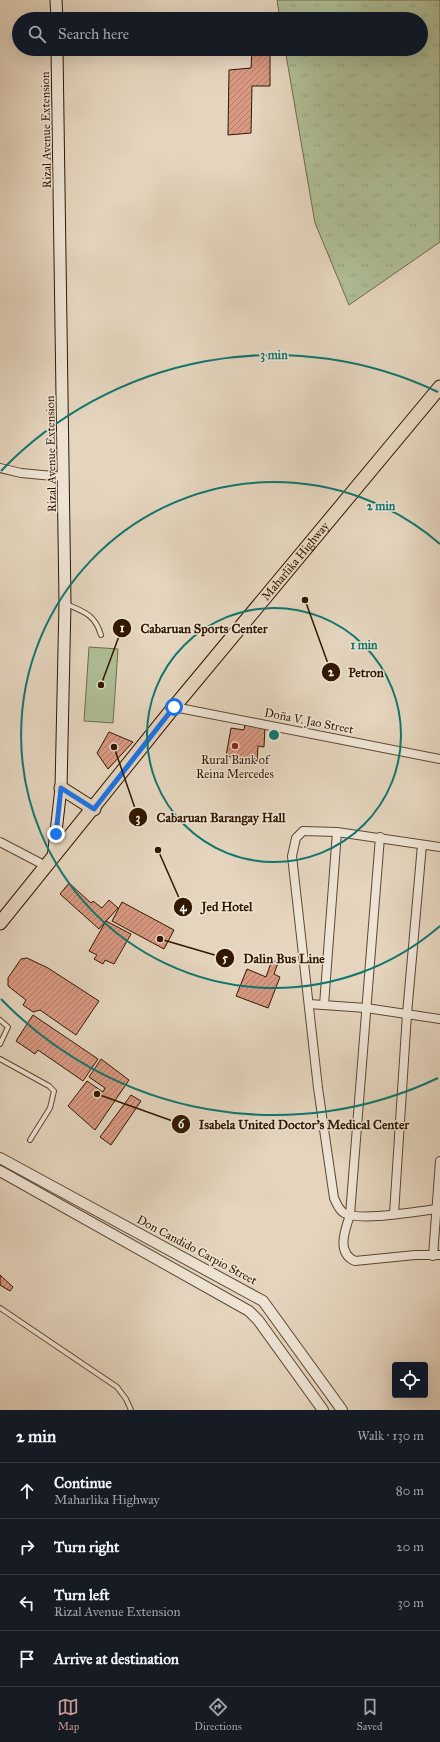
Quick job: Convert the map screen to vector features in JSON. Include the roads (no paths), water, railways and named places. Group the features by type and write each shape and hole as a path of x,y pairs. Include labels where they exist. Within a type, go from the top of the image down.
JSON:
{"main road":[{"path":"56,0 57,12"},
{"name":"Rizal Avenue Extension","path":"50,862 61,788 66,603 57,56"},
{"name":"Maharlika Highway","path":"0,923 94,809 174,707 440,387"},
{"path":"61,788 94,809"}],"street":[{"path":"0,468 21,473 64,477"},
{"name":"Doña V. Jao Street","path":"174,707 440,759"},
{"path":"437,1209 369,1216 350,1215 338,1207 334,1198 318,1088 310,1004 292,856 293,846 299,834 303,831 337,832 380,837 440,847"},
{"path":"324,1005 337,832"},
{"path":"380,837 350,1215 343,1235 343,1244 350,1259 361,1261 415,1255 437,1256 437,1209 440,1161"},
{"path":"0,842 50,862"},
{"path":"394,1214 407,1014 422,845"},
{"path":"310,1004 366,1008 440,1019"},
{"name":"Don Candido Carpio Street","path":"0,1158 263,1301 342,1410"},
{"path":"0,1171 249,1310 258,1320 323,1410"}],"lane":[{"path":"66,603 85,612 95,620 101,636"},
{"path":"0,1020 8,1027 0,1044"},
{"path":"0,1059 49,1086 54,1091 50,1108 30,1140"},
{"path":"0,1308 117,1387 126,1399 131,1410"}],"place":[{"name":"Petron","path":"305,600"},
{"name":"Cabaruan Sports Center","path":"101,685"},
{"name":"Rural Bank of Reina Mercedes","path":"235,746"},
{"name":"Cabaruan Barangay Hall","path":"114,747"},
{"name":"Jed Hotel","path":"158,850"},
{"name":"Dalin Bus Line","path":"160,939"},
{"name":"Isabela United Doctor's Medical Center","path":"97,1094"}]}
